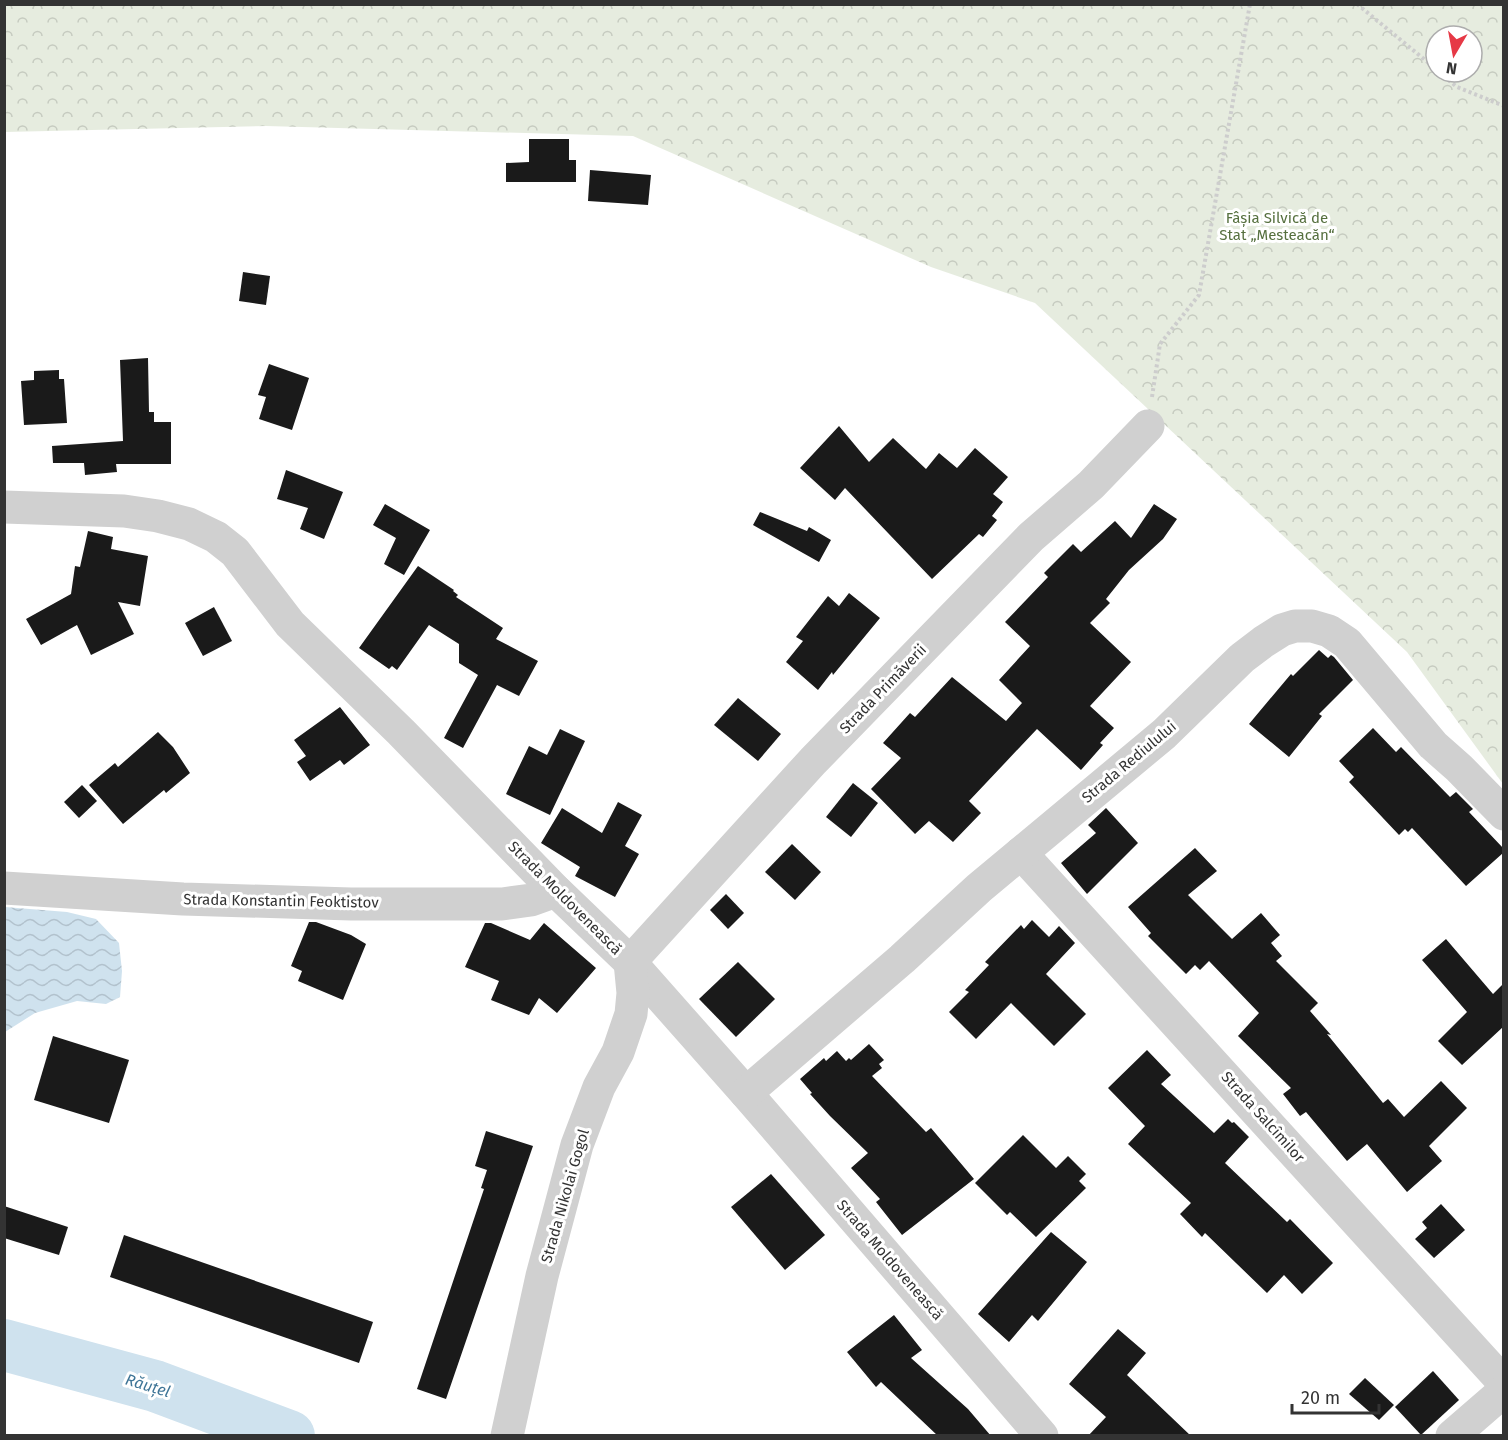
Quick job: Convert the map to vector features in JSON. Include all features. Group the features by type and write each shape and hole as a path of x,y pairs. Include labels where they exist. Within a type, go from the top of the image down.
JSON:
{"street":[{"name":"Strada Primăverii","path":"630,962 813,761 1031,537 1091,485 1148,426"},
{"name":"Strada Moldovenească","path":"4,507 124,511 174,519 216,537 235,552 291,624 401,732 556,891 630,962 1042,1436"},
{"name":"Strada Rediulului","path":"746,1093 902,959 979,888 1164,734 1242,658 1282,630 1295,626 1312,626 1329,631 1347,643 1433,745 1459,768 1503,814"},
{"name":"Strada Salcîmilor","path":"1022,853 1503,1383"},
{"name":"Strada Konstantin Feoktistov","path":"4,888 183,899 351,904 502,904 531,900 556,891"},
{"name":"Strada Nikolai Gogol","path":"507,1436 542,1276 577,1145 599,1087 618,1052 631,1014 633,993 630,962"},
{"path":"1452,1436 1503,1391"}],"path":[{"path":"1148,426 1160,344 1199,295 1250,4"},
{"path":"1357,4 1424,59"},
{"path":"1453,84 1503,106"}],"green space":[{"name":"Fâșia Silvică de Stat „Mesteacăn“","path":"4,5 1503,5 1503,784 1407,652 1035,303 931,267 633,136 266,126 5,132"}],"water":[{"path":"5,907 67,912 96,919 119,943 122,971 120,997 106,1004 77,1001 35,1013 5,1032"}],"building":[{"path":"529,139 569,139 569,160 576,160 576,182 506,182 506,163 529,162"},
{"path":"590,170 651,175 648,205 588,201"},
{"path":"243,272 270,276 266,305 239,301"},
{"path":"148,358 149,412 154,412 154,422 171,422 171,464 116,464 117,472 85,475 84,463 53,463 52,446 123,441 120,360"},
{"path":"269,364 309,378 292,430 259,419 266,397 258,395"},
{"path":"59,370 59,379 64,379 67,423 24,425 21,381 34,380 34,371"},
{"path":"839,426 869,462 893,438 926,469 939,453 957,468 975,448 1008,477 993,494 1003,502 992,516 997,520 983,537 979,534 932,579 845,488 835,500 800,468"},
{"path":"286,470 343,492 324,539 300,529 308,508 277,499"},
{"path":"385,504 430,530 404,575 384,564 396,538 373,525"},
{"path":"1154,504 1177,519 1163,539 1129,570 1106,599 1110,603 1090,623 1131,662 1090,706 1114,728 1100,743 1103,745 1081,770 1037,729 969,801 981,813 953,842 929,821 915,834 871,789 901,758 883,743 910,713 915,717 952,677 1006,721 1022,703 999,680 1030,646 1005,622 1048,577 1044,573 1073,544 1081,552 1115,521 1131,538"},
{"path":"760,512 807,531 809,527 831,540 819,562 753,525"},
{"path":"88,531 113,537 111,549 148,556 140,606 118,602 134,634 91,655 77,625 41,645 26,619 71,594 75,566 80,567"},
{"path":"418,566 454,590 458,595 456,597 503,628 496,639 538,661 519,696 497,685 463,748 444,738 478,675 459,663 459,644 429,625 397,670 392,666 389,669 359,648"},
{"path":"849,593 880,618 818,690 786,662 803,641 796,637 828,596 839,606"},
{"path":"214,607 232,641 203,656 185,623"},
{"path":"1319,650 1328,658 1331,655 1334,657 1353,680 1319,714 1322,716 1289,757 1249,724 1291,674 1293,676"},
{"path":"738,698 781,734 758,761 714,725"},
{"path":"340,707 370,745 344,765 340,760 310,781 297,762 306,756 294,740"},
{"path":"1373,728 1396,752 1401,747 1450,797 1456,792 1473,809 1469,812 1503,848 1503,853 1466,886 1412,828 1408,832 1405,829 1399,835 1349,782 1354,777 1339,761"},
{"path":"560,729 585,741 550,815 506,794 529,746 547,755"},
{"path":"158,732 173,747 190,773 166,793 164,790 123,824 89,785 115,763 118,767"},
{"path":"853,783 878,803 851,837 826,817"},
{"path":"82,785 97,801 79,818 64,802"},
{"path":"618,802 642,815 625,846 639,854 615,897 575,876 580,867 541,843 562,808 602,833"},
{"path":"1106,808 1138,843 1087,894 1061,863 1096,833 1088,825"},
{"path":"792,844 821,872 795,900 765,872"},
{"path":"1195,848 1217,871 1188,895 1232,939 1261,913 1280,935 1271,943 1282,956 1276,961 1318,1003 1310,1011 1383,1103 1388,1099 1404,1117 1441,1081 1467,1108 1429,1146 1442,1161 1407,1192 1367,1144 1347,1161 1306,1112 1300,1116 1283,1094 1291,1088 1238,1036 1259,1013 1209,961 1200,970 1195,965 1186,974 1148,936 1151,933 1128,907"},
{"path":"726,894 744,913 728,929 710,910"},
{"path":"1032,920 1049,937 1059,926 1075,943 1046,974 1086,1014 1054,1046 1011,1003 976,1039 949,1012 969,992 965,990 989,965 985,962 1021,925 1024,929"},
{"path":"309,922 316,922 351,935 366,944 343,1000 298,981 302,971 291,966"},
{"path":"485,923 491,923 530,940 544,923 596,968 557,1013 539,998 529,1015 491,1000 499,981 465,967"},
{"path":"1446,939 1493,994 1503,984 1503,1027 1462,1065 1438,1041 1467,1012 1422,960"},
{"path":"738,962 775,999 736,1037 699,999"},
{"path":"53,1036 129,1060 109,1123 34,1100"},
{"path":"869,1044 884,1060 879,1064 882,1068 872,1076 926,1132 931,1128 974,1179 902,1235 876,1202 880,1199 851,1168 868,1153 830,1116 800,1079 824,1058 826,1061 837,1051 846,1061 849,1058 851,1060"},
{"path":"1147,1050 1171,1075 1161,1084 1214,1133 1228,1119 1249,1137 1225,1163 1287,1222 1290,1219 1333,1263 1302,1294 1284,1275 1267,1293 1205,1233 1202,1237 1180,1214 1191,1203 1128,1144 1145,1126 1108,1088"},
{"path":"486,1131 533,1146 446,1399 417,1389 484,1189 481,1188 487,1170 475,1166"},
{"path":"1023,1135 1056,1168 1068,1156 1086,1174 1079,1181 1086,1188 1036,1237 1010,1212 1007,1215 975,1183"},
{"path":"771,1174 825,1235 785,1270 731,1207"},
{"path":"1441,1204 1465,1230 1434,1258 1415,1239 1427,1228 1422,1222"},
{"path":"4,1206 68,1227 59,1255 4,1238"},
{"path":"1051,1232 1087,1262 1038,1321 1032,1315 1009,1342 978,1314"},
{"path":"124,1235 373,1322 359,1363 110,1277"},
{"path":"894,1315 922,1350 911,1358 968,1409 991,1436 938,1436 881,1382 876,1387 847,1352"},
{"path":"1118,1329 1146,1353 1127,1375 1191,1436 1088,1436 1106,1417 1069,1384"},
{"path":"1433,1371 1459,1400 1421,1435 1395,1407"},
{"path":"1365,1378 1394,1405 1379,1420 1349,1394"}],"waterway":[{"name":"Răuțel","path":"4,1345 155,1386 289,1436"}]}
